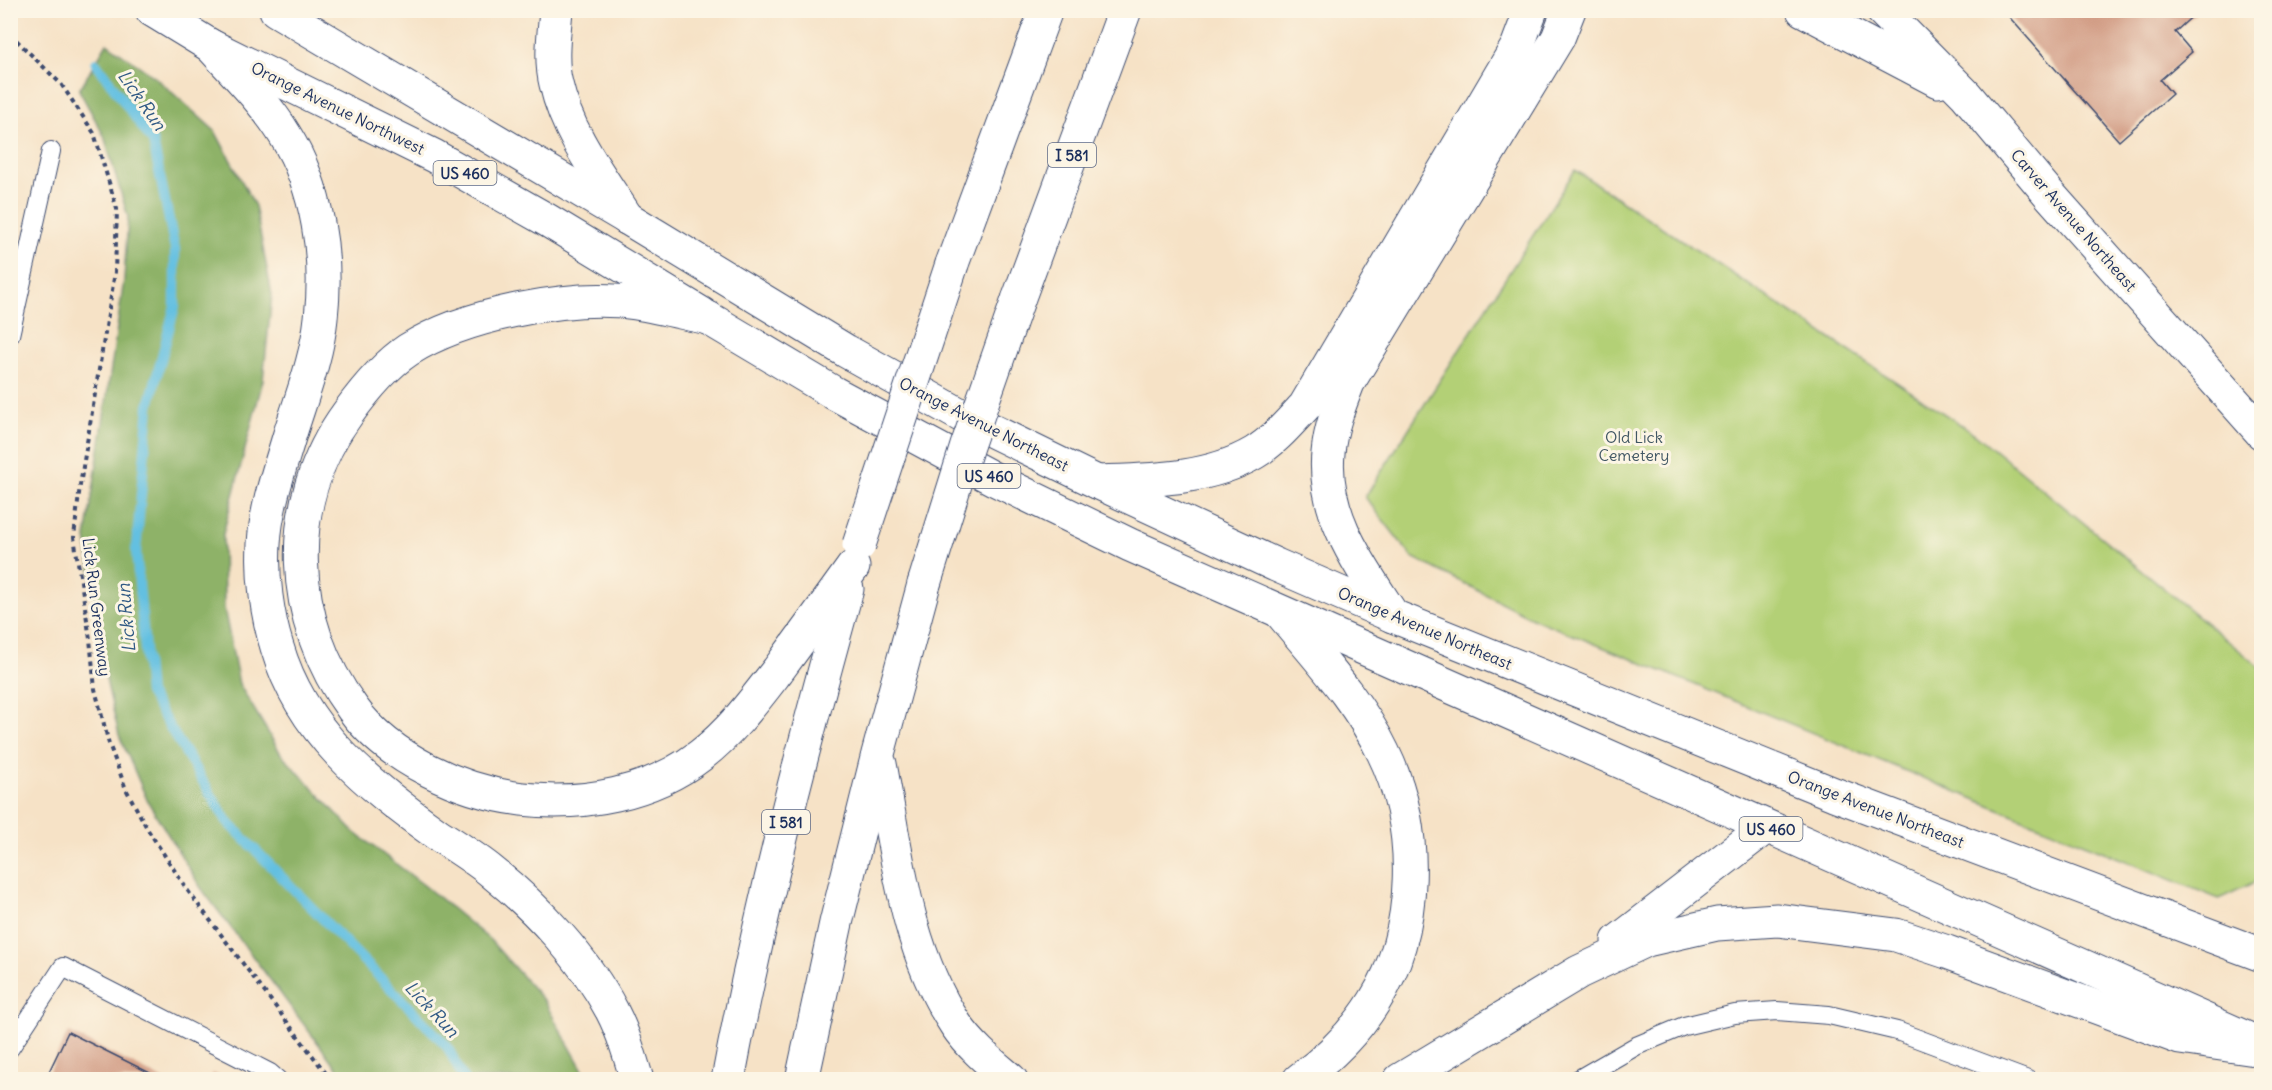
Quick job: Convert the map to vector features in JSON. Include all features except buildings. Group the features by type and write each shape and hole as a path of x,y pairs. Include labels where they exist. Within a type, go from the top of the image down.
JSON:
{"main road":[{"name":"Orange Avenue Northwest","path":"152,10 211,46 434,156 547,220 708,318"},
{"name":"US 460","path":"276,10 627,218"},
{"path":"556,10 553,44 555,83 567,117 590,160 627,218"},
{"name":"I 581","path":"728,1080 778,853 811,720 856,556 952,264 1046,10"},
{"name":"I 581","path":"802,1080 836,923 878,754 924,584 967,446 1018,300 1125,10"},
{"path":"1097,482 1154,480 1225,466 1254,453 1281,432 1305,406 1516,47 1531,10"},
{"path":"1394,616 1352,553 1339,521 1329,488 1328,454 1334,420 1348,383 1557,38 1569,10"},
{"path":"1803,10 1966,95"},
{"name":"Carver Avenue Northeast","path":"1882,10 1966,95 2049,194 2262,434"},
{"path":"211,46 260,101 285,135 304,173 315,212 323,260 321,320 310,368 272,493 264,542 264,586 277,647 297,697 332,746 368,782 492,871 541,916 584,966 611,1010 629,1052 637,1080"},
{"name":"Orange Avenue Northeast","path":"627,218 846,351 966,418 1276,565 1394,616 1834,794 2262,955"},
{"path":"708,318 634,303 580,302 505,312 449,328 405,351 368,386 337,428 323,454 308,497 302,533 301,569 307,614 326,665 354,711 386,743 422,767 458,783 500,796 542,801 584,800 661,780 699,757 728,731 753,703 856,556"},
{"name":"US 460","path":"708,318 834,393 994,479 1130,545 2262,1045"},
{"path":"1281,613 1357,708 1384,753 1399,790 1407,829 1410,868 1407,908 1395,956 1375,1000 1350,1036 1324,1061 1299,1080"},
{"path":"878,754 901,883 911,923 933,987 963,1034 981,1055 1011,1080"},
{"path":"1579,972 1766,827"},
{"path":"1400,1080 1579,972 1647,940 1717,924 1777,920 1847,927 1896,935 2180,1038 2262,1050"},
{"path":"2211,1023 2262,1024"}],"lane":[{"path":"10,335 51,151"},
{"path":"10,1048 63,967 270,1073 278,1080"},
{"path":"1577,1080 1636,1046 1684,1026 1735,1014 1777,1011 1829,1016 1897,1031 2028,1080"}],"path":[{"name":"Lick Run Greenway","path":"10,33 61,84 94,133 117,209 115,272 80,485 75,537 95,689 109,744 126,789 148,830 188,891 331,1080"}],"green space":[{"path":"107,43 156,78 215,131 255,206 272,295 263,380 223,534 224,608 239,684 281,754 353,831 490,940 544,1001 588,1079 345,1079 201,888 148,802 119,735 107,684 86,538 124,280 128,217 104,136 79,90"},
{"name":"Old Lick Cemetery","path":"1575,170 1975,434 2261,668 2261,879 2219,899 1534,619 1412,557 1365,497"}],"waterway":[{"name":"Lick Run","path":"96,63 153,142 175,249 175,306 149,406 136,551 149,693 227,821 447,1046 464,1080"}]}
